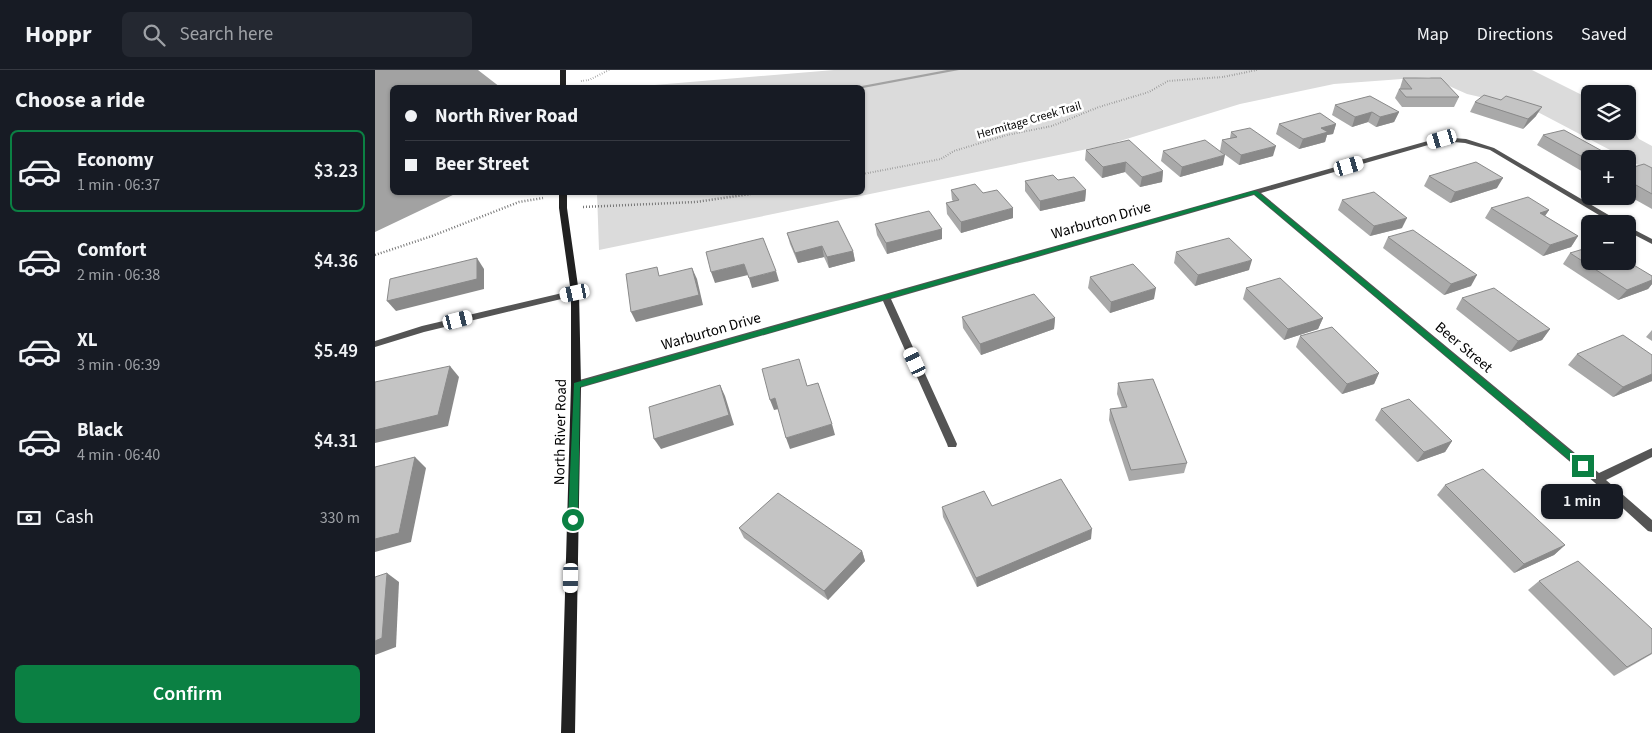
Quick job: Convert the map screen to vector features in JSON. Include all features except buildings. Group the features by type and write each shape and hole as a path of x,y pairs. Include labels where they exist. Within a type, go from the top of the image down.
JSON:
{"main road":[{"path":"563,70 563,85"},
{"name":"North River Road","path":"563,195 563,208 575,293 577,385 568,733"}],"street":[{"name":"Warburton Drive","path":"577,385 1442,139 1466,141 1492,149 1605,215"},
{"name":"Beer Street","path":"1255,192 1598,479 1652,527"},
{"path":"1636,233 1652,242"},
{"path":"375,344 422,329 575,293"},
{"path":"885,296 952,444"},
{"path":"1598,479 1652,452"}],"path":[{"path":"563,85 589,80 609,70"},
{"name":"Hermitage Creek Trail","path":"865,174 941,159 954,152 1007,135 1052,126 1099,107 1149,92 1168,81 1223,77 1257,70"},
{"path":"375,255 432,236 519,202 558,195"},
{"path":"563,208 696,202 744,195"}],"shaded area":[{"path":"375,70 478,70 497,85 390,85 390,195 453,195 375,232"},
{"path":"834,70 1532,70 1581,94 1581,135 1532,109 1467,94 1429,77 1334,84 1240,104 1107,145 599,250 597,195 865,195 865,85 655,85"},
{"path":"1636,134 1639,139 1652,146 1652,172 1636,164 1636,150 1610,150 1591,140 1636,140"}],"waterway":[{"path":"865,86 956,70"}],"route":[{"path":"573,520 577,385 1255,192 1583,466"}]}
